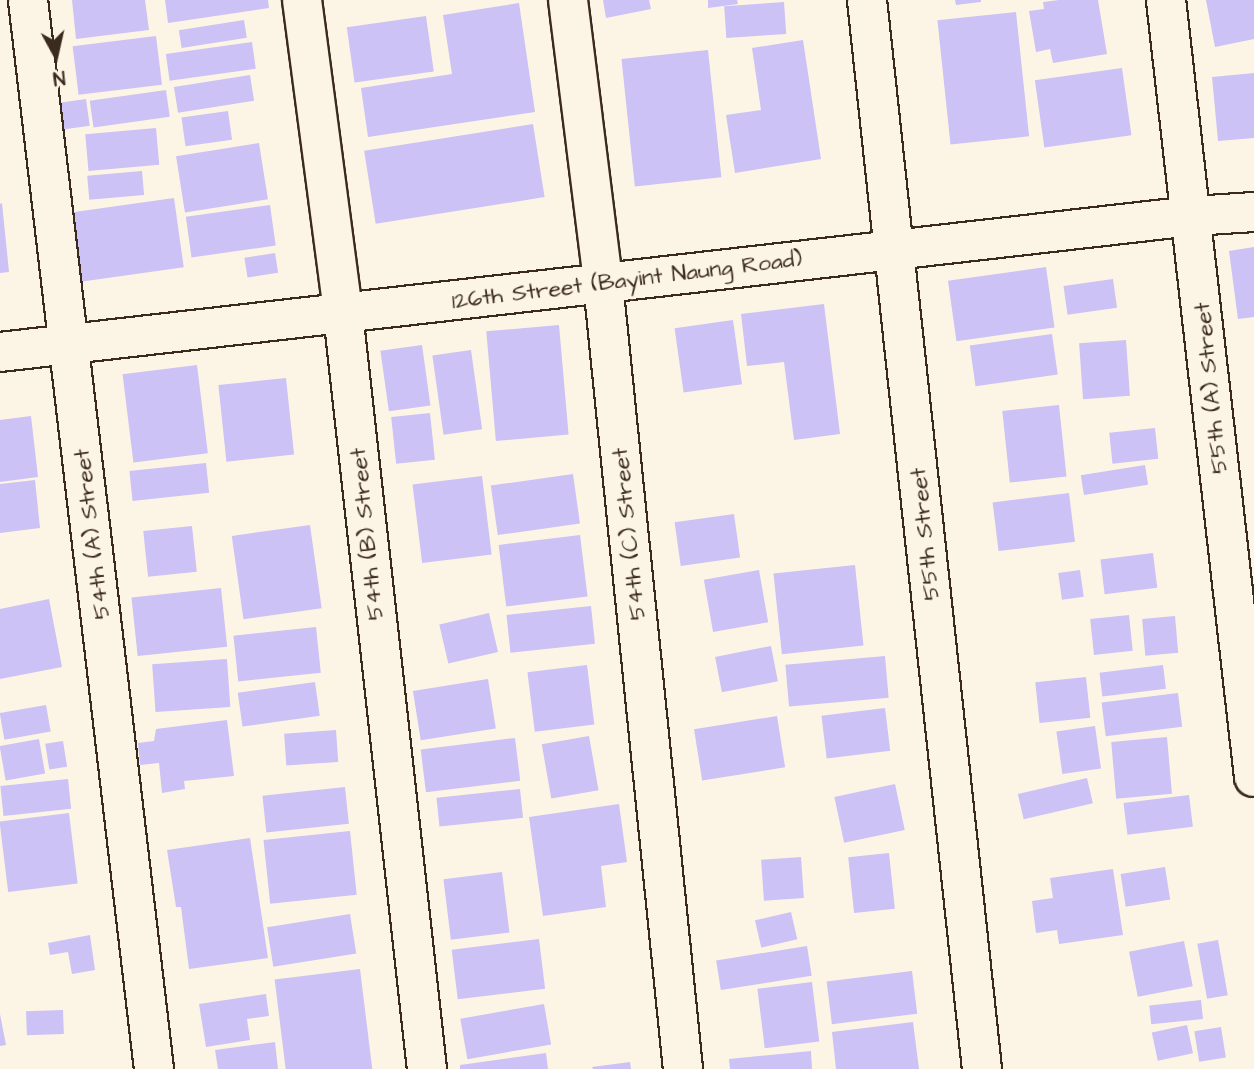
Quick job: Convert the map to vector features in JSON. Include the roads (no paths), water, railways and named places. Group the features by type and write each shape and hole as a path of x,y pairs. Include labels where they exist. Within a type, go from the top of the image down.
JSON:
{"street":[{"name":"54th (A) Street","path":"28,0 154,1069"},
{"name":"54th (B) Street","path":"302,0 343,313 428,1069"},
{"name":"54th (C) Street","path":"568,0 603,283 683,1069"},
{"name":"55th Street","path":"867,0 982,1069"},
{"name":"55th (A) Street","path":"1166,0 1254,776"},
{"name":"126th Street (Bayint Naung Road)","path":"0,352 895,249 1192,216 1254,212"}]}
